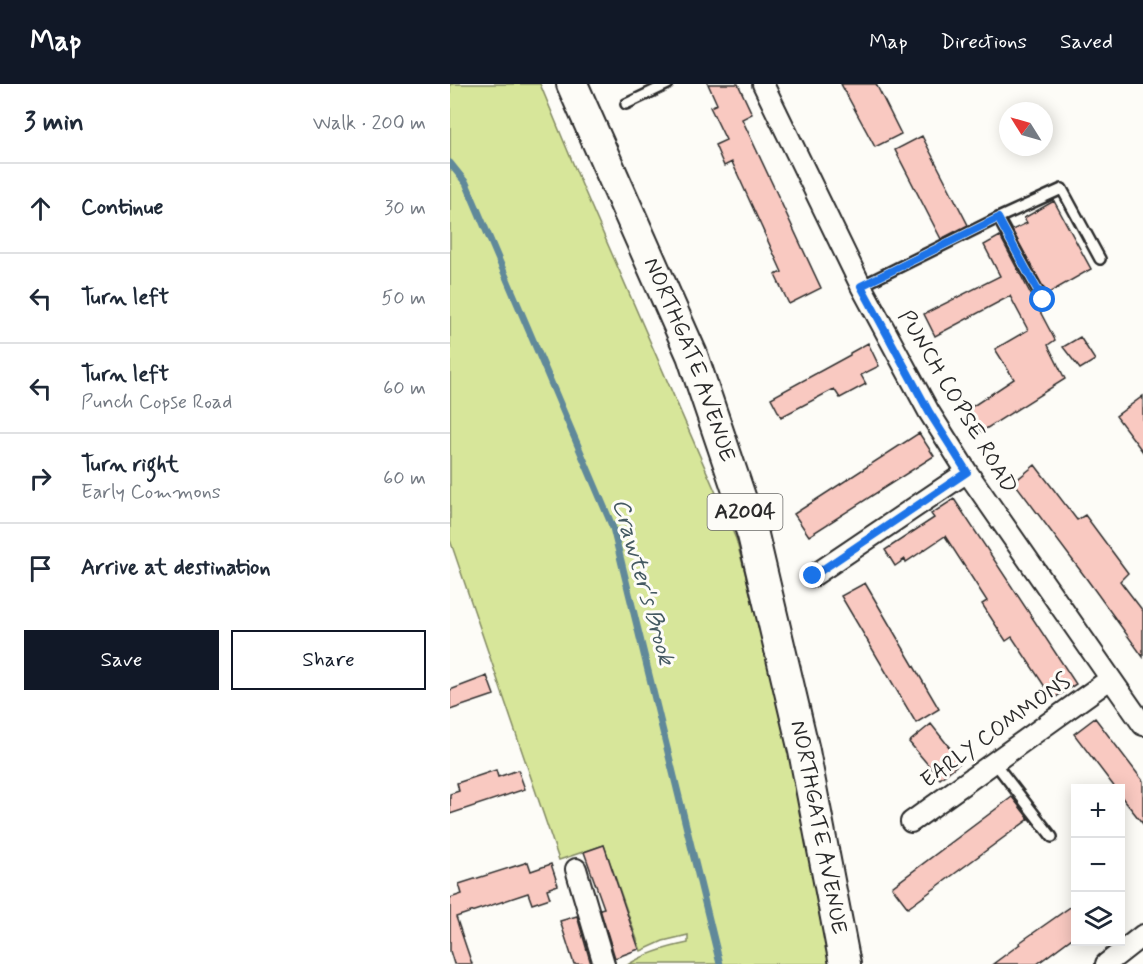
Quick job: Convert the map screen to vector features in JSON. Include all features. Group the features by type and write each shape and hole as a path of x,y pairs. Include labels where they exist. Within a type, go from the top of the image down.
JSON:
{"main road":[{"name":"NORTHGATE AVENUE","path":"572,84 692,355 753,535 804,751 846,964"}],"street":[{"name":"PUNCH COPSE ROAD","path":"763,84 861,286 929,412 967,472 1143,725"},
{"path":"813,576 967,472"},
{"name":"EARLY COMMONS","path":"910,822 1110,679"},
{"path":"576,869 604,964"},
{"path":"1106,964 1143,935"}],"lane":[{"path":"626,104 668,84"},
{"path":"861,286 1062,189 1100,259"},
{"path":"998,218 1043,300"},
{"path":"994,762 1052,837"}],"green space":[{"path":"450,84 540,84 736,539 784,718 832,964 629,964 658,951 688,943 688,935 663,941 641,951 604,845 559,860 450,540"}],"building":[{"path":"708,84 738,84 752,114 742,119 821,288 789,304 775,275 782,272 732,162 724,166 715,145 726,140 710,107 717,104"},
{"path":"841,84 876,84 901,134 875,147"},
{"path":"922,136 968,225 941,239 895,150"},
{"path":"1054,201 1091,269 1047,294 1012,230 1027,223 1024,218"},
{"path":"1000,236 1055,340 1048,345 1065,379 981,432 967,410 1014,379 995,349 1028,330 1010,296 935,336 924,314 1000,276 984,245"},
{"path":"1080,337 1095,360 1080,369 1063,347"},
{"path":"868,343 879,366 861,375 866,384 840,398 834,389 781,417 771,398"},
{"path":"1143,396 1143,452 1116,416"},
{"path":"919,433 934,456 809,536 794,514"},
{"path":"1035,465 1077,520 1085,515 1128,573 1120,581 1143,611 1143,657 1014,482"},
{"path":"954,499 1076,684 1053,699 1012,637 1006,641 982,604 987,601 945,536 906,562 905,559 895,566 885,550 934,518 931,514"},
{"path":"865,583 939,709 916,723 841,596"},
{"path":"487,676 494,695 450,710 450,690"},
{"path":"1095,718 1143,781 1143,824 1125,801 1125,784 1112,784 1074,734"},
{"path":"931,724 961,762 940,779 909,742"},
{"path":"496,770 498,777 518,770 525,789 450,814 450,794 459,791 457,783"},
{"path":"1012,797 1029,819 908,908 892,887"},
{"path":"604,845 639,949 615,958 600,909 604,908 584,852"},
{"path":"528,862 531,871 551,864 558,885 547,889 550,898 532,904 528,893 456,917 472,964 454,964 450,951 450,898 462,894 459,884"},
{"path":"1071,907 1071,939 1037,964 993,964"},
{"path":"577,916 591,964 574,964 560,921"}],"waterway":[{"name":"Crawter's Brook","path":"450,163 466,183 613,528 720,964"}],"route":[{"path":"813,576 967,472 929,412 861,286 998,218 1043,300"}]}
